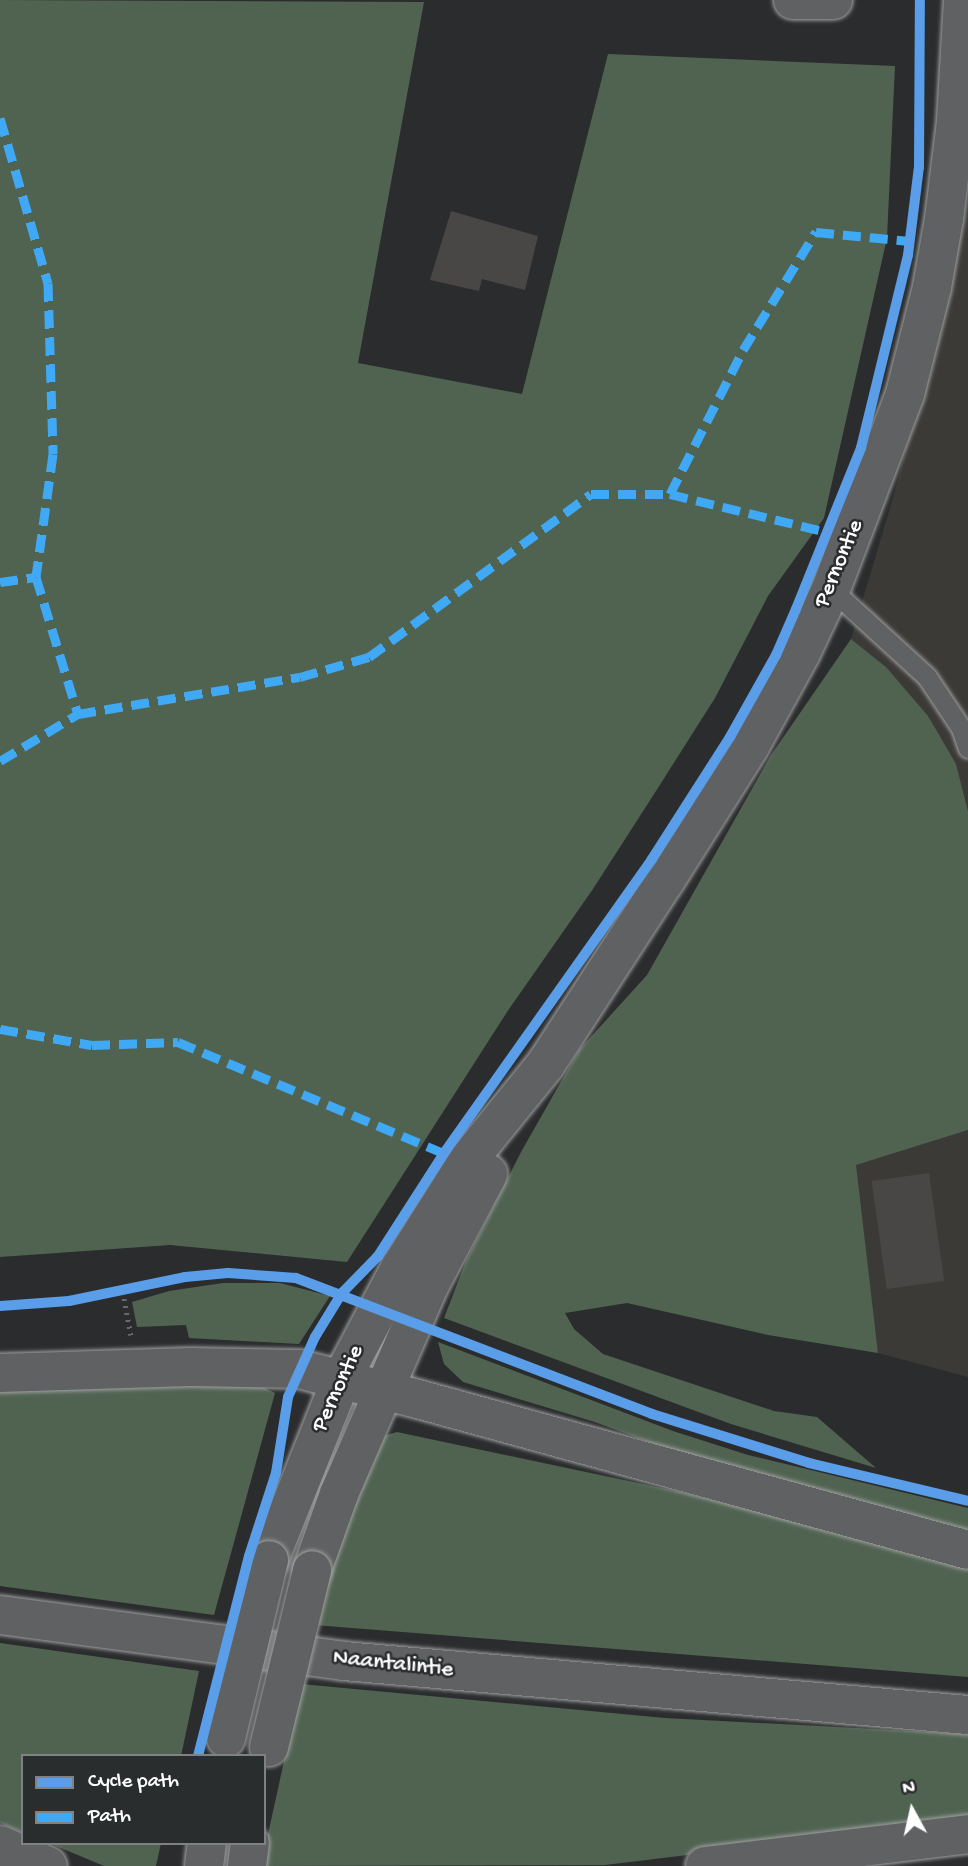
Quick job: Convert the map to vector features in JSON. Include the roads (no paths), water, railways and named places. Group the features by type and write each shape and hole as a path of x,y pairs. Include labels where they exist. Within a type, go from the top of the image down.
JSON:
{"street":[{"path":"793,0 833,0"},
{"name":"Pernontie","path":"266,1758 313,1570 339,1494 429,1286 546,1064 750,746 801,653 831,589 905,394 932,288 956,121 957,3"},
{"name":"Pernontie","path":"224,1747 269,1560 341,1380 400,1269 469,1159 546,1064"},
{"path":"0,1373 190,1367 299,1369 968,1550"},
{"name":"Naantalintie","path":"0,1615 344,1661 968,1715"},
{"name":"Naantalintie","path":"787,1699 968,1702"},
{"path":"705,1866 968,1835"},
{"path":"0,1845 48,1866"},
{"path":"204,1866 206,1845"},
{"path":"247,1866 250,1845"}],"lane":[{"path":"831,589 927,677 961,728 968,748"}]}
